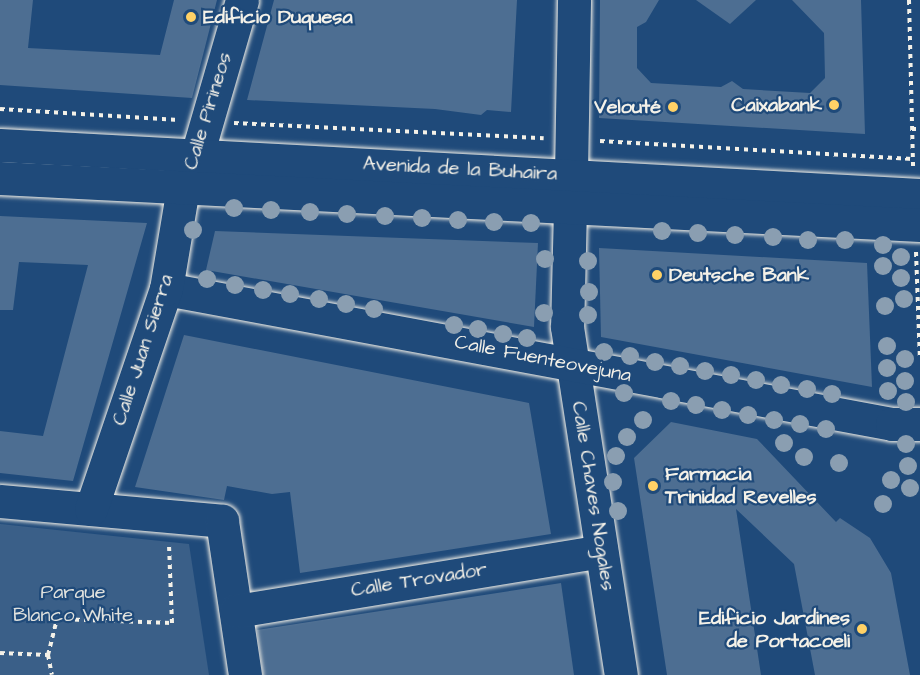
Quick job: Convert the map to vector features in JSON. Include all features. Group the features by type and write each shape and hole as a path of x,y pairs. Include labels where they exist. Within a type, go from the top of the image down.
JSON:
{"street":[{"name":"Calle Pirineos","path":"183,187 198,155 242,0"},
{"path":"571,174 574,0"},
{"name":"Avenida de la Buhaira","path":"0,145 571,174 917,183"},
{"name":"Avenida de la Buhaira","path":"0,178 570,208 918,234"},
{"name":"Calle Juan Sierra","path":"91,509 166,289 183,187"},
{"name":"Calle Chaves Nogales","path":"570,208 567,327 621,675"},
{"name":"Calle Fuenteovejuna","path":"166,289 892,424 920,424"},
{"path":"0,501 222,520 245,675"},
{"name":"Calle Trovador","path":"236,610 601,550"}],"path":[{"path":"909,0 912,159 917,183"},
{"path":"0,109 186,120"},
{"path":"225,122 546,138"},
{"path":"912,129 920,129"},
{"path":"587,141 912,159"},
{"path":"918,234 920,359"},
{"path":"52,675 48,655 57,619 172,623 170,516"},
{"path":"0,653 48,655"}],"green space":[{"name":"Parque Blanco White","path":"0,524 189,544 209,675 0,675"}],"building":[{"path":"0,0 33,0 28,48 160,55 174,0 217,0 192,98 0,85"},
{"path":"274,0 517,0 511,112 487,110 481,115 435,109 247,100"},
{"path":"600,0 659,0 646,22 637,27 637,68 651,83 721,87 732,81 743,89 810,93 825,78 824,33 792,0 861,0 865,134 599,118"},
{"path":"696,0 756,0 730,24"},
{"path":"0,216 147,223 73,481 0,473 0,431 43,436 88,265 19,262 13,310 0,310"},
{"path":"215,231 538,243 534,327 206,270"},
{"path":"599,248 867,263 872,387 601,337"},
{"path":"184,335 529,403 551,534 300,573 290,492 272,494 227,486 224,500 135,487"},
{"path":"671,422 757,439 836,522 840,518 870,538 891,573 910,675 815,675 794,564 736,509 761,675 667,675 634,458"},
{"path":"561,583 574,675 263,675 257,630"}],"place":[{"name":"Edificio Duquesa","path":"191,17"},
{"name":"Caixabank","path":"834,105"},
{"name":"Velouté","path":"673,107"},
{"name":"Deutsche Bank","path":"657,275"},
{"name":"Farmacia Trinidad Revelles","path":"653,486"},
{"name":"Edificio Jardines de Portacoeli","path":"862,629"}]}
